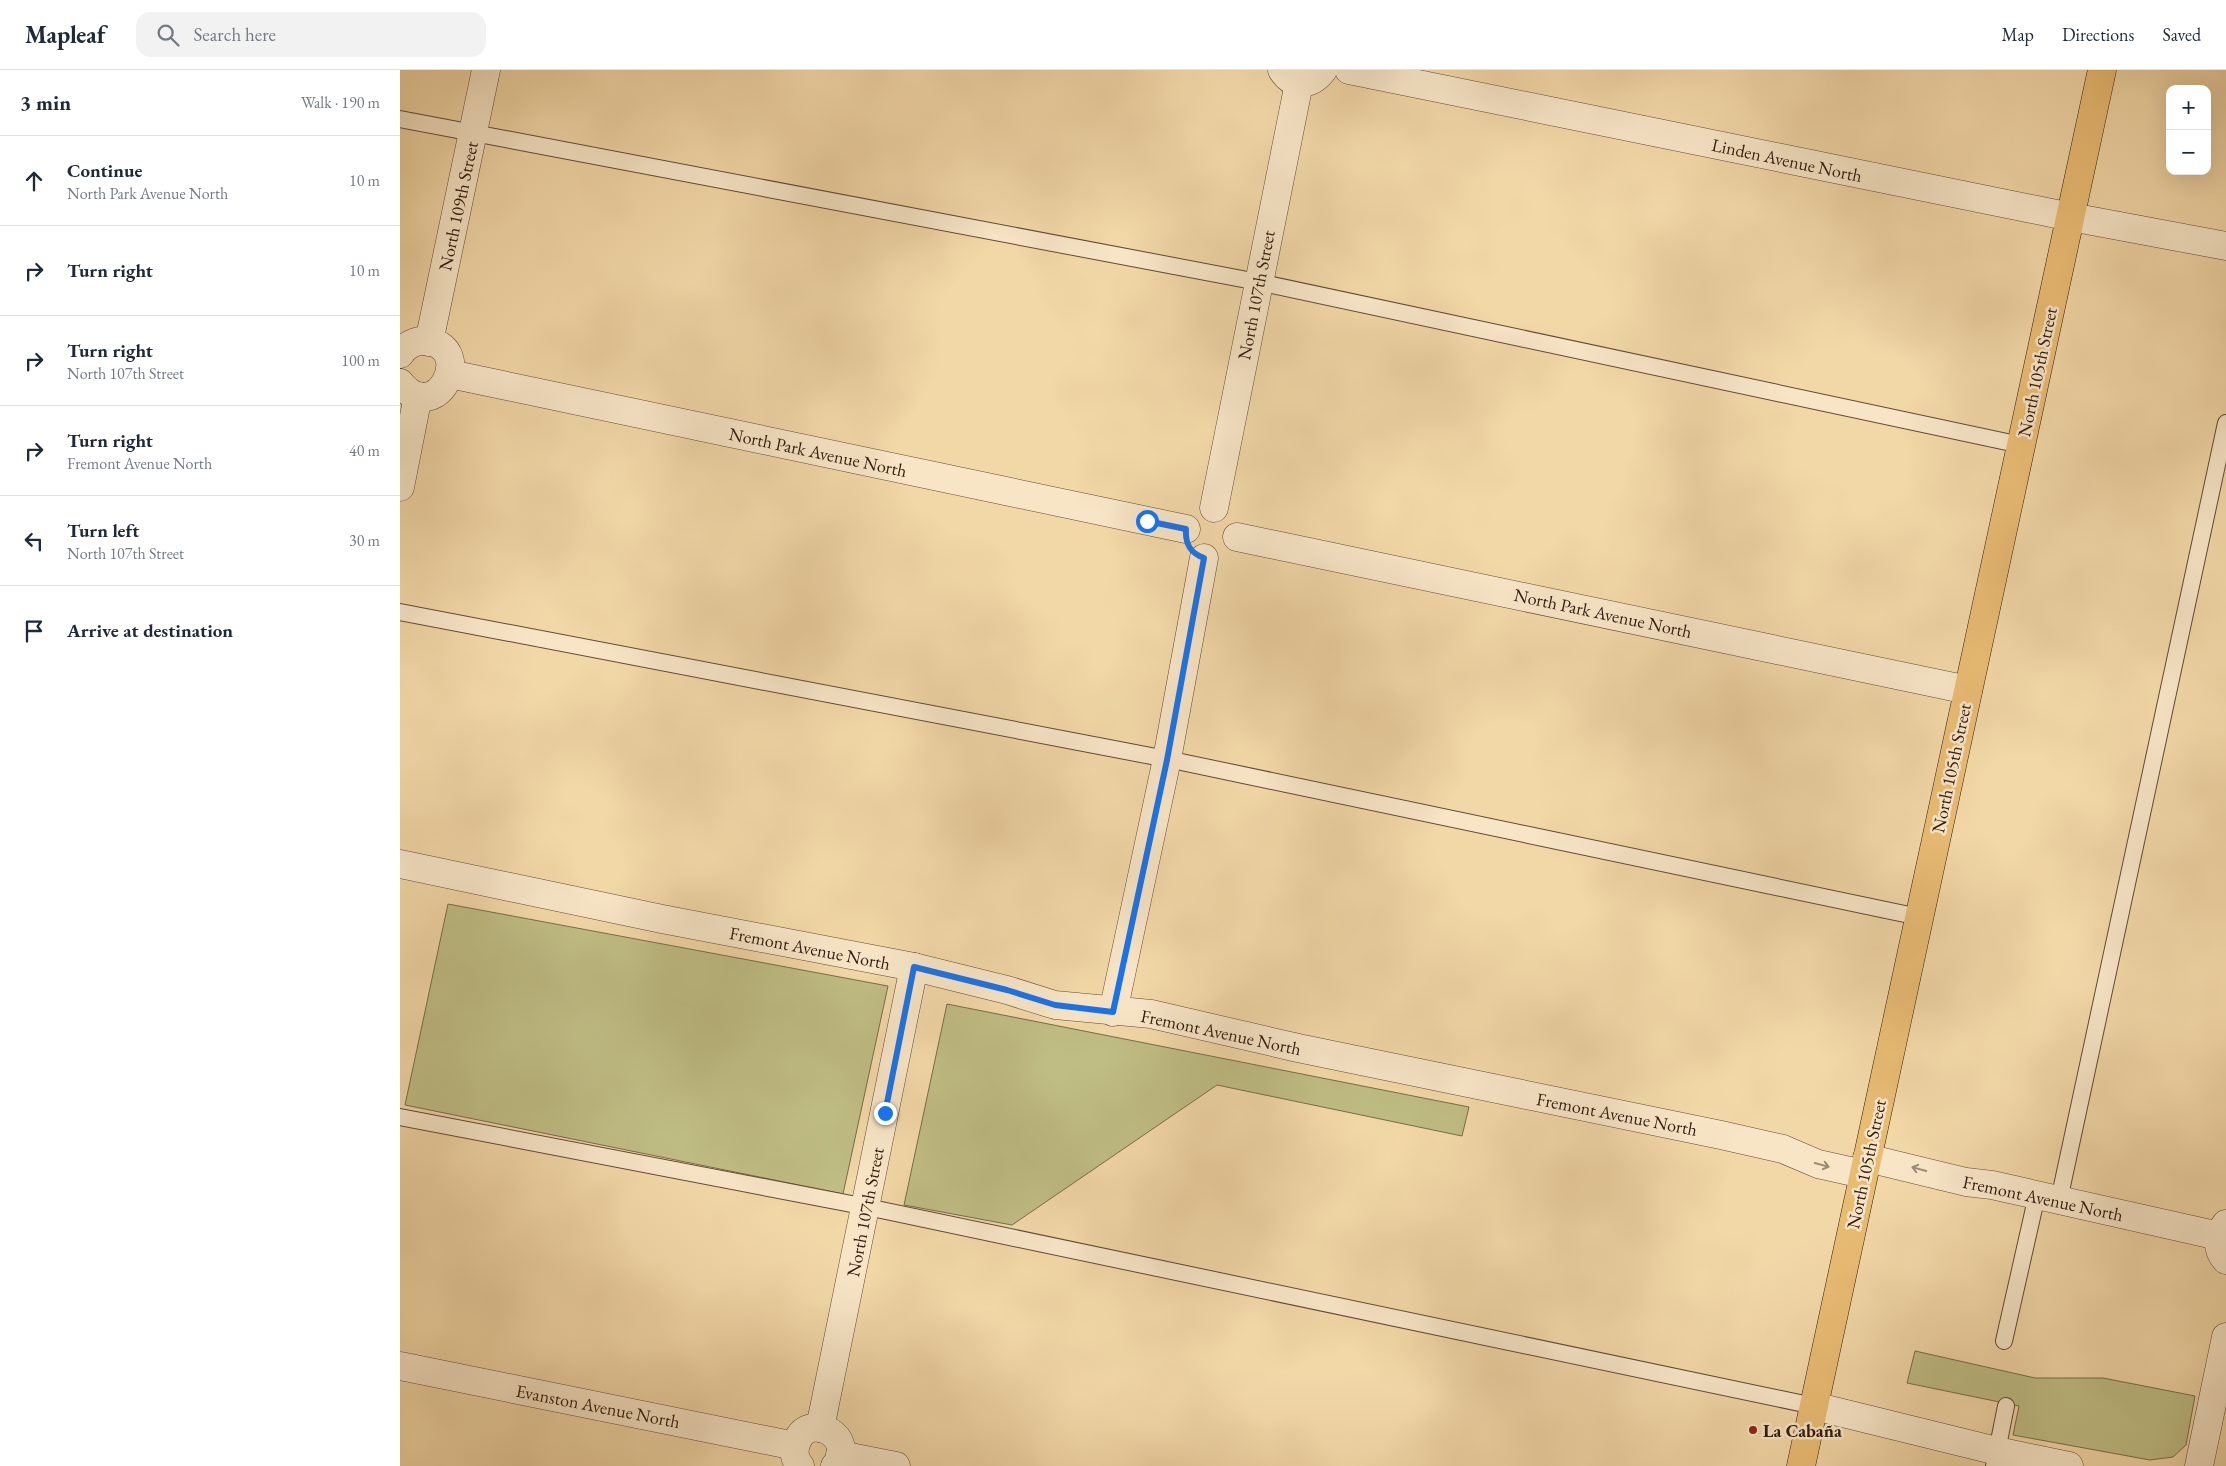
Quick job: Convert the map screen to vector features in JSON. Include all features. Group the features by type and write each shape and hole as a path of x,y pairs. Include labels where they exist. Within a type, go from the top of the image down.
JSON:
{"main road":[{"name":"North 105th Street","path":"1801,1466 2102,70"}],"street":[{"name":"North 109th Street","path":"429,342 486,70"},
{"path":"1290,76 1313,81 1323,70"},
{"name":"Linden Avenue North","path":"1349,70 2071,217 2226,246"},
{"name":"North 107th Street","path":"1214,508 1258,282 1290,76"},
{"path":"400,354 411,344 429,342 444,351 449,359 450,374 446,385 431,396 409,390 400,488"},
{"name":"North Park Avenue North","path":"450,374 1186,529"},
{"path":"1214,508 1228,513 1237,528 1235,545 1229,553 1215,559 1204,558 1193,552 1185,538 1186,529 1194,514 1201,509 1214,508"},
{"name":"North Park Avenue North","path":"1237,537 1968,690"},
{"path":"1113,1012 1167,760 1204,558"},
{"name":"Fremont Avenue North","path":"400,864 672,921 914,967 1007,990 1055,1005 1113,1012 1151,1014 1298,1048 1783,1149 1818,1164 1865,1166 1992,1185 2224,1240"},
{"name":"North 107th Street","path":"820,1428 867,1207 914,967"},
{"path":"2199,1466 2226,1336"},
{"name":"Evanston Avenue North","path":"400,1366 798,1456"},
{"path":"1814,1406 1996,1458 2069,1466"},
{"path":"798,1456 800,1435 806,1430 820,1428 827,1429 838,1440 837,1461 896,1466"}],"lane":[{"path":"400,119 1258,282 2021,445"},
{"path":"2004,1341 2048,1197 2226,423"},
{"path":"400,612 1167,760 1919,917"},
{"path":"400,1117 867,1207 1814,1406"},
{"path":"1996,1458 2006,1406"}],"shaded area":[{"path":"448,904 888,986 843,1194 405,1105"},
{"path":"947,1004 1469,1107 1462,1136 1217,1085 1012,1225 904,1205"},
{"path":"1915,1351 2035,1378 2103,1378 2195,1396 2186,1445 2173,1457 2150,1460 2013,1435 2019,1406 1907,1383"}],"place":[{"name":"La Cabaña","path":"1753,1430"}],"route":[{"path":"885,1113 914,967 1007,990 1055,1005 1113,1012 1167,760 1204,558 1193,552 1188,546 1185,538 1186,529 1147,521"}]}
